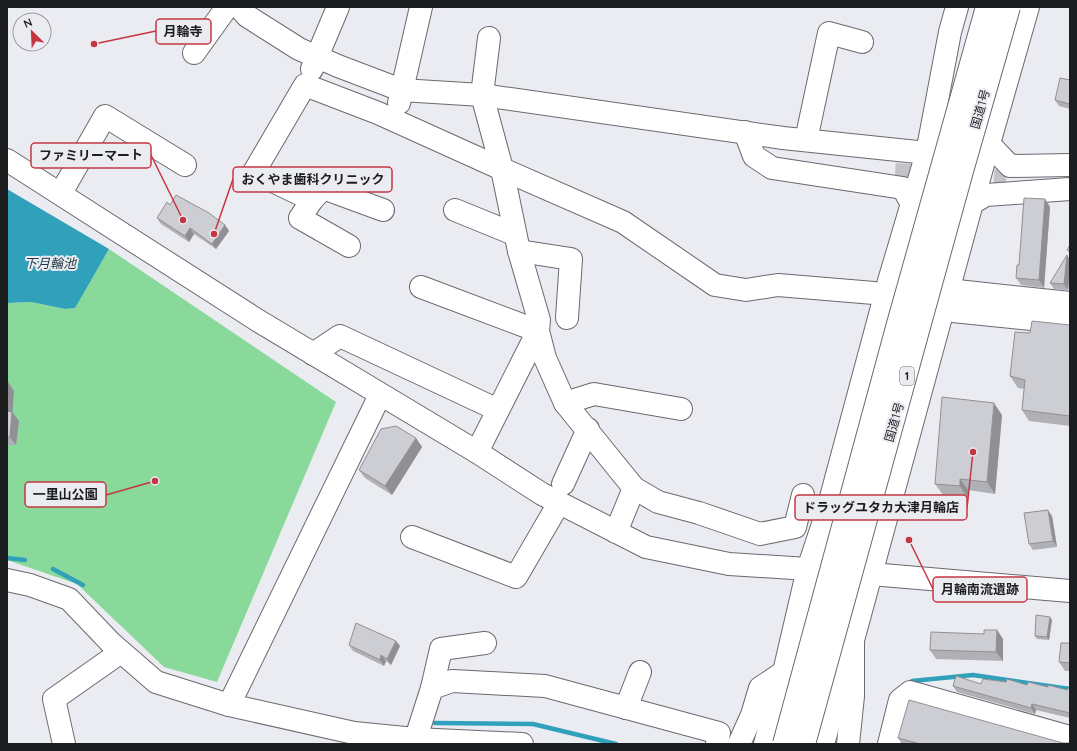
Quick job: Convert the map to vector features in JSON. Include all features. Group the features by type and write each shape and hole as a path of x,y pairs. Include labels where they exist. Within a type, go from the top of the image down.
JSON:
{"main road":[{"path":"194,54 227,7"},
{"path":"312,200 254,172 305,85 338,7"},
{"path":"396,121 401,90 421,7"},
{"path":"765,744 784,672 808,568 827,512 882,293 912,204 927,153 950,32 957,7"},
{"name":"国道1号","path":"784,744 900,316 987,7"},
{"name":"国道1号","path":"804,744 962,171 1009,7"},
{"path":"823,744 854,640 871,574 949,300 972,203 990,145 1028,7"},
{"path":"248,11 299,48 317,57 401,90 482,95 806,140 927,153"},
{"path":"806,140 829,33 862,42"},
{"path":"489,38 482,95 502,169 516,242 539,320 538,331 545,358 565,403 588,429 634,488 658,502 699,513 760,534 795,528 803,495"},
{"path":"305,85 396,121 623,222 715,285 779,296 882,293"},
{"path":"61,193 105,116 185,165"},
{"path":"745,132 754,156 772,168 902,188 912,204"},
{"path":"745,132 779,155 895,174"},
{"path":"990,145 1010,166 1070,165"},
{"path":"7,160 380,395 477,452 561,494 616,532 646,547 729,564 808,568 843,576 871,574 1070,591"},
{"path":"1006,181 1070,177"},
{"path":"349,246 300,218 312,200 323,188 383,210"},
{"path":"972,203 986,194 1070,189"},
{"path":"455,210 516,242 571,259 567,318"},
{"path":"421,287 538,331"},
{"path":"949,300 1070,304"},
{"path":"949,300 1070,314"},
{"path":"949,300 1070,323"},
{"path":"477,452 538,331"},
{"path":"313,354 340,336 498,410"},
{"path":"565,403 594,394 681,409"},
{"path":"228,705 380,395"},
{"path":"412,537 516,577 561,494 588,429"},
{"path":"616,532 634,488"},
{"path":"7,580 30,585 68,599 122,652 156,682 228,705 356,739 522,744"},
{"path":"848,744 853,696 854,640"},
{"path":"415,741 432,688 441,649 485,643"},
{"path":"64,744 54,699 122,652"},
{"path":"626,708 640,672"},
{"path":"739,744 752,715 760,688 784,672"},
{"path":"432,688 452,681 544,686 719,733 717,744"},
{"path":"889,744 900,700 910,692 1070,737"}],"green space":[{"path":"109,249 336,402 217,682 164,667 77,584 7,560 7,303 31,302 65,309 74,308"}],"water":[{"name":"下月輪池","path":"7,189 109,249 75,308 65,309 31,302 7,303"}],"building":[{"path":"1060,78 1070,80 1069,104 1055,100"},
{"path":"176,195 209,213 225,225 212,244 190,228 185,236 157,218 167,202 170,205"},
{"path":"1024,198 1045,199 1039,280 1016,278 1017,265 1019,265"},
{"path":"1070,245 1070,252 1067,250"},
{"path":"1067,255 1064,284 1050,283"},
{"path":"1032,321 1070,325 1070,416 1022,410 1025,380 1010,376 1015,332 1030,333"},
{"path":"942,397 994,403 987,482 960,479 960,486 935,484"},
{"path":"7,411 12,412 10,437 7,437"},
{"path":"396,426 416,438 385,486 359,470 381,429"},
{"path":"1048,510 1053,541 1029,544 1024,513"},
{"path":"1036,615 1050,617 1047,637 1035,636"},
{"path":"356,623 396,641 387,659 381,655 380,660 349,645"},
{"path":"984,630 997,630 996,652 930,650 931,632 984,634"},
{"path":"1061,643 1070,643 1070,663 1059,662"},
{"path":"956,676 981,684 983,679 1006,682 1007,679 1027,685 1028,682 1067,690 1068,688 1070,689 1070,713 1032,704 1031,708 953,686"},
{"path":"909,700 1070,744 916,744 917,743 898,738"}],"waterway":[{"path":"7,558 25,560"},
{"path":"53,569 83,585"},
{"path":"906,685 912,681 973,675 1070,689"},
{"path":"435,723 533,724 616,744"}],"tunnel":[{"path":"895,174 1006,181"}],"place":[{"name":"月輪寺","path":"94,44"},
{"name":"ファミリーマート","path":"183,220"},
{"name":"おくやま歯科クリニック","path":"214,234"},
{"name":"ドラッグユタカ大津月輪店","path":"973,452"},
{"name":"一里山公園","path":"155,481"},
{"name":"月輪南流遺跡","path":"909,540"}]}
